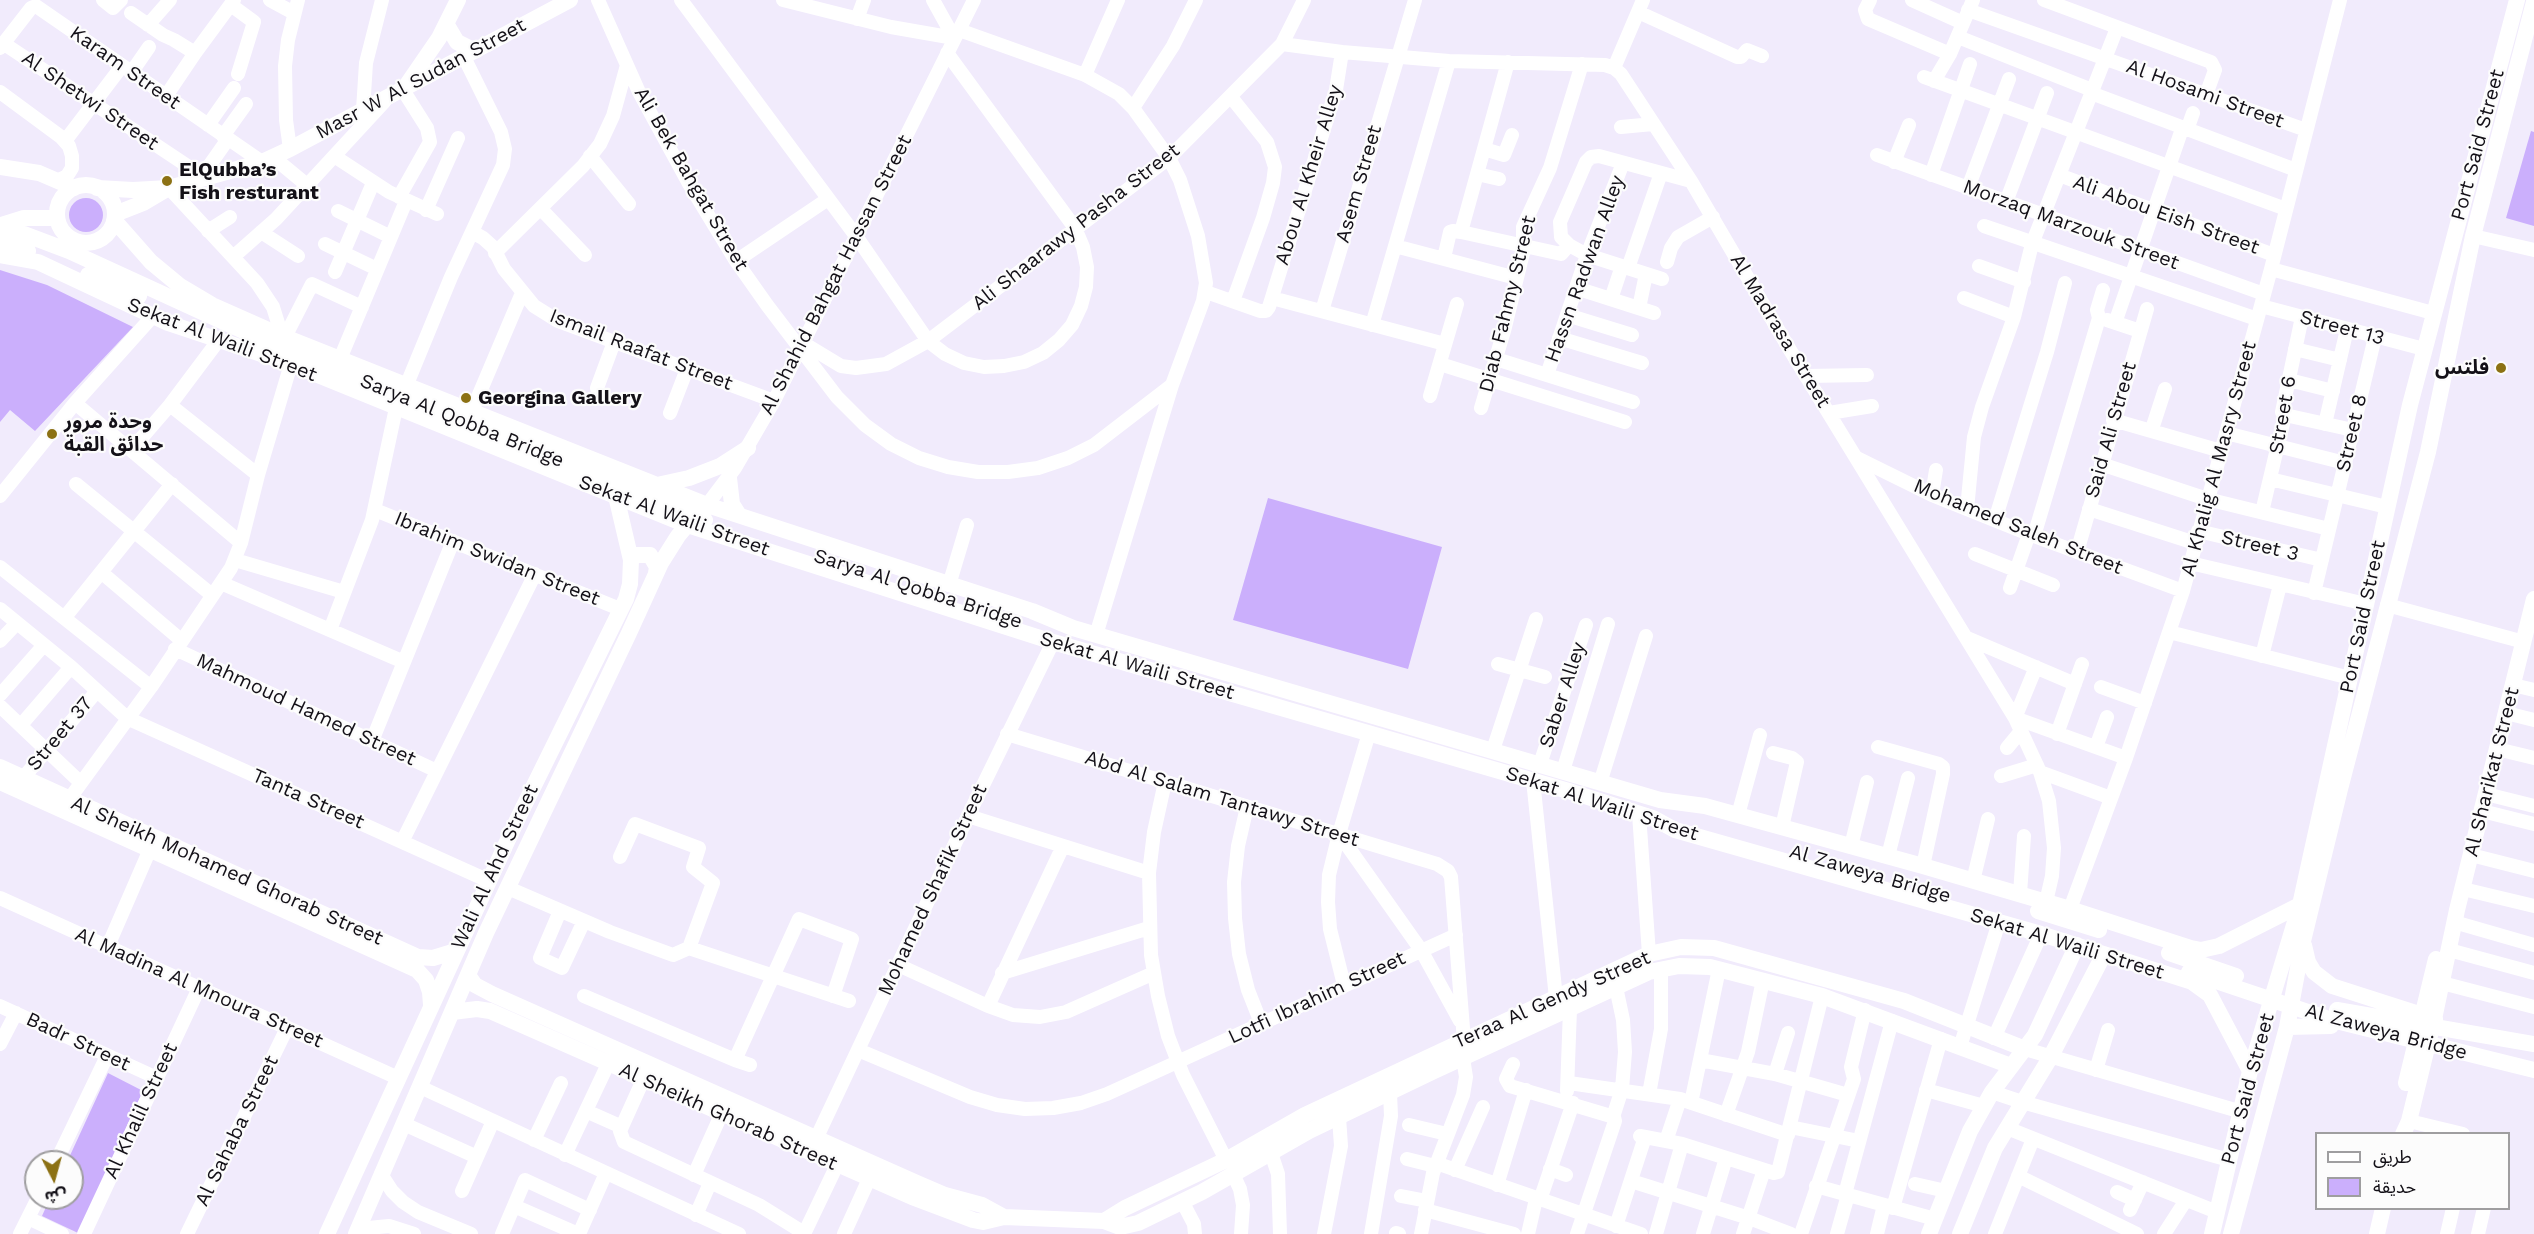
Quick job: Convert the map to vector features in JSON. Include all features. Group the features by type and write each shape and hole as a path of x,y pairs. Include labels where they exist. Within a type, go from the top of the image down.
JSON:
{"main road":[{"path":"396,93 447,25 458,0"},
{"name":"Masr W Al Sudan Street","path":"115,217 169,188 267,160 570,0"},
{"name":"Port Said Street","path":"2212,1234 2250,1071 2300,905 2410,405 2517,0"},
{"name":"Port Said Street","path":"2231,1234 2287,1027 2304,941 2387,605 2428,452 2473,237 2534,2"},
{"path":"447,25 457,42 469,54"},
{"path":"0,167 27,170 59,180 74,188 90,186 97,188 110,198 115,217 105,236 94,242 82,243 65,235 57,218 61,200 74,188"},
{"name":"Masr W Al Sudan Street","path":"97,188 133,190 169,188"},
{"name":"Sekat Al Waili Street","path":"115,217 138,249 180,286 212,305 283,337 407,384 707,505 1032,611 1096,635 1660,800 1686,802 1738,815 2020,894 2191,948 2210,950"},
{"path":"0,225 24,219 57,218"},
{"name":"Sarya Al Qobba Bridge","path":"0,225 69,251 274,345 706,520 1028,625 1073,628"},
{"path":"0,240 133,293 207,326 235,346"},
{"name":"Sekat Al Waili Street","path":"0,255 38,262 152,317 291,364 687,525 1053,642 1533,780 1646,816 1675,830 2041,934 2192,982 2210,995 2250,1071"},
{"path":"2410,405 2421,415 2436,413"},
{"path":"2401,446 2413,440 2420,441 2428,452"},
{"path":"657,485 689,478 720,466 748,448"},
{"path":"729,478 729,491 739,515"},
{"name":"Wali Al Ahd Street","path":"327,1234 456,951 630,584 631,560 616,496"},
{"name":"Wali Al Ahd Street","path":"357,1232 468,975 656,573 687,525 707,505"},
{"path":"631,560 636,555 650,555 655,560 656,573"},
{"name":"Al Sharikat Street","path":"2428,1017 2442,983 2456,916 2513,685 2526,650 2534,599"},
{"name":"Al Sheikh Mohamed Ghorab Street","path":"0,767 23,778 65,804"},
{"name":"Al Sheikh Mohamed Ghorab Street","path":"0,782 65,804 417,970 426,980 431,1005"},
{"name":"Al Zaweya Bridge","path":"1660,800 1682,810 2050,915 2325,1007 2534,1046"},
{"name":"Al Zaweya Bridge","path":"1646,816 1678,820 2022,918 2332,1020 2534,1070"},
{"name":"Al Sheikh Mohamed Ghorab Street","path":"152,844 418,957 433,958 456,951"},
{"path":"2192,982 2202,982 2211,977 2215,968 2215,958 2210,950 2300,905"},
{"name":"Al Sharikat Street","path":"2403,1129 2398,1118 2428,1017 2442,931 2456,916"},
{"path":"2304,941 2305,952 2314,972 2332,986 2428,1017 2534,1046"},
{"path":"1932,1227 1970,1131 1988,1099 2041,1023 2077,945"},
{"name":"Teraa Al Gendy Street","path":"1104,1227 1138,1229 1305,1115 1463,1034 1556,998 1649,954 1681,948 1714,948 1904,1000 2025,1049"},
{"path":"1960,1234 1995,1148 2050,1058 2104,954"},
{"name":"Teraa Al Gendy Street","path":"1104,1227 1125,1208 1271,1153 1339,1117 1462,1058 1649,972 1661,969 1679,966 1719,969 1822,996 2011,1066"},
{"name":"Al Sheikh Ghorab Street","path":"468,975 475,985 697,1096 721,1115 941,1209 973,1220 983,1221 1004,1216 1104,1227"},
{"path":"2339,1026 2333,1019 2333,1005 2342,994 2352,992"},
{"name":"Al Sheikh Ghorab Street","path":"452,1012 471,1009 490,1011 643,1080 697,1096 816,1139 927,1187 982,1205 1004,1216"},
{"path":"2287,1027 2339,1026 2423,1037 2534,1062"},
{"path":"2377,1234 2383,1210"}],"street":[{"path":"148,25 170,0"},
{"path":"270,0 296,7 285,66 286,120 290,149"},
{"path":"363,110 368,52 382,0"},
{"name":"Ali Bek Bahgat Street","path":"598,0 658,130 736,261 802,346 837,397 865,425 891,444 928,461 948,467 978,472 1018,471 1068,459 1094,446 1172,385"},
{"path":"681,0 856,236 928,341 945,354 964,363 984,367 1024,362 1043,353 1072,325 1081,306 1086,287 1085,257 1075,228 947,52"},
{"path":"783,0 857,19 957,34 1085,75 1102,83 1133,108 1169,158 1180,180 1198,236 1206,292 1172,385 1096,635"},
{"path":"857,19 864,0"},
{"path":"933,0 957,34"},
{"path":"957,34 974,0"},
{"path":"1085,75 1118,0"},
{"path":"1133,108 1173,46 1197,0"},
{"name":"Ali Shaarawy Pasha Street","path":"802,346 841,366 856,368 886,364 928,341 1169,158 1282,44 1304,0"},
{"name":"Asem Street","path":"1322,311 1415,0"},
{"path":"1870,0 1865,10 1868,19 1950,54"},
{"name":"Al Hosami Street","path":"1912,0 1968,11 2306,130"},
{"path":"2044,0 2211,62 2215,70 2206,95"},
{"name":"Al Khalig Al Masry Street","path":"2070,909 2126,758 2183,591 2271,269 2340,0"},
{"path":"166,96 232,2 254,22 238,74"},
{"name":"Karam Street","path":"2,46 30,9 36,6 226,137 308,186"},
{"path":"1282,44 1396,58 1582,64 1614,68 1640,6 1737,57 1741,57 1747,50 1762,56"},
{"path":"1968,11 1950,54 1929,79 2286,209"},
{"path":"131,13 195,53"},
{"path":"1967,509 1974,436 2014,317 2032,244 2117,28"},
{"name":"Al Shahid Bahgat Hassan Street","path":"707,505 729,478 774,401 957,34"},
{"path":"1958,37 2184,129 2296,170"},
{"name":"Al Shetwi Street","path":"2,46 205,177"},
{"path":"65,141 93,104 149,47"},
{"name":"Abou Al Kheir Alley","path":"1272,298 1336,90 1342,52"},
{"path":"407,384 502,165 505,148 501,132 469,54"},
{"path":"1372,325 1449,61"},
{"path":"1461,232 1508,62"},
{"name":"Diab Fahmy Street","path":"1481,408 1516,278 1523,247 1523,227 1550,168 1582,64"},
{"path":"1932,175 1970,64"},
{"path":"495,253 541,209 600,144 613,117 627,65"},
{"name":"Al Madrasa Street","path":"1614,68 1621,74 1713,216 1806,376 2018,724 2039,769 2049,801 2054,848 2052,876 2046,902"},
{"path":"1968,188 2009,79"},
{"path":"208,125 234,88"},
{"path":"0,92 65,141 71,151 72,168 67,176 59,180"},
{"path":"233,257 308,186 396,93 427,128 430,142 402,199 390,237 340,359"},
{"path":"2006,202 2047,93"},
{"path":"1231,97 1267,142 1272,150 1275,167 1263,218 1233,301"},
{"path":"205,177 246,104"},
{"path":"2115,323 2169,167 2193,113"},
{"path":"1621,128 1653,124"},
{"path":"1894,162 1909,125"},
{"path":"1484,149 1504,155 1512,135"},
{"path":"334,156 373,183 431,212 458,138"},
{"name":"Morzaq Marzouk Street","path":"1877,155 2140,250 2261,306"},
{"path":"590,156 629,204"},
{"path":"1444,258 1450,232 1454,231 1561,254 1565,241 1560,222 1586,162 1595,156 1691,181"},
{"name":"Hassn Radwan Alley","path":"1547,375 1587,255 1623,163"},
{"path":"1611,299 1661,173"},
{"path":"1477,174 1499,179"},
{"name":"Ali Abou Eish Street","path":"2059,175 2274,255"},
{"path":"335,272 373,183"},
{"path":"169,188 257,284 273,307 283,337"},
{"path":"736,261 828,199"},
{"path":"541,209 585,255"},
{"path":"338,212 390,237"},
{"path":"1667,262 1671,248 1678,237 1713,216"},
{"path":"208,231 231,217"},
{"path":"1984,226 2131,277 2261,306"},
{"path":"261,232 298,256"},
{"name":"Ismail Raafat Street","path":"472,232 483,238 522,294 534,306 558,321 774,401"},
{"path":"2473,237 2534,250"},
{"path":"1565,241 1587,255 1662,279"},
{"path":"325,244 377,269"},
{"path":"1395,246 1516,278"},
{"path":"1979,266 2024,282"},
{"path":"2271,269 2433,313"},
{"path":"1639,308 1646,274"},
{"path":"1995,520 2047,352 2065,283"},
{"path":"283,337 312,284 362,306"},
{"path":"1576,288 1654,313"},
{"path":"2010,588 2032,535 2099,318 2097,310 2103,290"},
{"path":"1206,292 1260,311 1266,311 1272,298 1445,344"},
{"path":"472,411 522,294"},
{"path":"1964,298 2014,317"},
{"path":"1430,396 1457,304"},
{"name":"Street 13","path":"2261,306 2424,349"},
{"name":"Said Ali Street","path":"2077,552 2113,420 2147,309"},
{"path":"1567,315 1632,335"},
{"path":"0,496 75,403 152,317"},
{"name":"Street 6","path":"2262,512 2285,416 2283,412 2302,317"},
{"path":"2099,318 2140,331"},
{"path":"2325,424 2347,329"},
{"name":"Street 8","path":"2314,593 2375,337"},
{"path":"1559,338 1642,363"},
{"path":"132,449 170,405 218,341"},
{"path":"597,388 614,342"},
{"path":"2295,349 2340,360"},
{"path":"1496,359 1633,402"},
{"path":"65,804 151,687 235,560 291,364"},
{"path":"1440,364 1625,422"},
{"path":"670,413 687,369"},
{"path":"1526,391 1532,371"},
{"path":"1806,376 1868,375"},
{"path":"2289,380 2333,391"},
{"path":"2152,429 2165,390"},
{"path":"75,403 241,543"},
{"path":"170,405 258,475"},
{"path":"1829,413 1872,406"},
{"path":"330,630 375,510 396,408"},
{"path":"2285,416 2353,430"},
{"path":"2113,420 2152,429 2221,451"},
{"path":"2226,433 2345,463"},
{"name":"Mohamed Saleh Street","path":"1856,458 1932,495 2183,591"},
{"path":"2101,464 2207,499 2329,529"},
{"path":"1932,495 1936,470"},
{"path":"2270,479 2387,507"},
{"path":"76,484 212,595"},
{"path":"65,618 172,484"},
{"name":"Street 3","path":"2089,509 2197,537 2322,560"},
{"name":"Ibrahim Swidan Street","path":"375,510 620,609"},
{"path":"949,585 967,525"},
{"path":"372,741 453,542"},
{"path":"1975,554 2053,585"},
{"path":"235,560 344,592"},
{"path":"2190,563 2366,604"},
{"path":"0,567 151,687"},
{"name":"Mahmoud Hamed Street","path":"101,572 178,644 437,771"},
{"path":"402,842 535,574"},
{"path":"220,583 404,662"},
{"path":"2262,656 2280,585"},
{"path":"2387,605 2526,650"},
{"name":"Tanta Street","path":"0,609 71,667 128,718 489,881"},
{"path":"1492,750 1536,619"},
{"path":"0,641 16,623"},
{"path":"1563,771 1608,624"},
{"name":"Saber Alley","path":"1540,764 1586,625"},
{"path":"2169,632 2350,678"},
{"path":"1600,783 1646,636"},
{"path":"1967,638 2075,684"},
{"name":"Mohamed Shafik Street","path":"816,1139 1007,734 1053,642"},
{"path":"0,696 44,645"},
{"path":"1498,664 1545,677"},
{"path":"2057,734 2082,664"},
{"path":"21,725 71,667"},
{"path":"2007,748 2018,724 2020,690 2036,667"},
{"path":"2513,685 2534,690"},
{"path":"2101,687 2145,703"},
{"name":"Street 37","path":"23,778 97,691"},
{"path":"0,706 81,783"},
{"path":"2506,713 2534,720"},
{"path":"2096,747 2107,717"},
{"path":"2018,724 2057,734 2126,758"},
{"path":"1344,985 1330,930 1329,875 1369,733"},
{"name":"Abd Al Salam Tantawy Street","path":"1007,734 1437,864 1448,871 1451,877 1456,935"},
{"path":"1738,815 1760,735"},
{"path":"1878,747 1943,767 1923,866"},
{"path":"2497,749 2534,758"},
{"path":"1773,753 1792,758 1797,762 1782,827"},
{"path":"2001,776 2039,769 2111,798"},
{"path":"1888,856 1908,778"},
{"path":"1533,780 1556,998"},
{"path":"1165,782 1154,832 1149,873 1149,928 1154,973 1166,1026 1178,1061 1240,1189 1243,1205 1241,1234"},
{"path":"1851,846 1867,782"},
{"path":"2486,794 2534,806"},
{"path":"1247,807 1238,846 1234,882 1235,918 1239,954 1248,990 1262,1023"},
{"path":"2482,811 2534,824"},
{"path":"968,816 1149,873"},
{"path":"1646,816 1649,954"},
{"path":"1973,881 1988,819"},
{"path":"620,857 635,824 699,848 693,867 713,883 689,948"},
{"path":"1339,834 1421,950 1463,1034"},
{"path":"2020,894 2024,836"},
{"path":"108,946 152,844"},
{"path":"988,1006 1063,846"},
{"path":"2471,855 2534,871"},
{"path":"508,888 584,921 673,955 689,948 849,1001"},
{"path":"2463,889 2534,906"},
{"name":"Al Madina Al Mnoura Street","path":"0,898 398,1078"},
{"path":"560,911 540,958 562,968 584,921"},
{"path":"2456,916 2534,945"},
{"path":"735,1060 799,919 852,939 833,996"},
{"path":"1960,1047 1999,922"},
{"path":"1002,973 1149,928"},
{"path":"1994,1038 2041,934"},
{"path":"1456,935 1463,1034"},
{"name":"Lotfi Ibrahim Street","path":"858,1050 997,1105 1025,1109 1053,1108 1081,1103 1107,1094 1456,935"},
{"path":"2449,950 2534,973"},
{"path":"898,965 988,1006 1013,1015 1040,1017 1066,1012 1154,973"},
{"path":"1649,1094 1661,1029 1661,969"},
{"path":"1666,1141 1686,1101 1700,1060 1719,969"},
{"path":"1726,1115 1748,1053 1763,980"},
{"path":"2442,983 2534,1007"},
{"path":"1577,1234 1615,1122 1613,1117 1622,1089 1625,1052 1623,1020 1616,987"},
{"name":"Al Khalil Street","path":"84,1234 199,988"},
{"path":"584,996 750,1065"},
{"path":"1613,1228 1631,1181 1642,1136 1682,1144 1764,1170 1778,1172 1822,996"},
{"name":"Badr Street","path":"0,1006 157,1078"},
{"path":"1528,1234 1569,1102 1570,1009"},
{"path":"1801,1234 1854,1079 1851,1067 1865,1011"},
{"path":"0,1044 16,1013"},
{"path":"1837,1234 1892,1021"},
{"name":"Al Sahaba Street","path":"187,1234 287,1028"},
{"path":"2096,1070 2108,1030"},
{"path":"1775,1074 1788,1033"},
{"path":"1877,1234 1889,1207 1941,1040"},
{"path":"2025,1049 2242,1112"},
{"path":"62,1150 107,1056"},
{"path":"1421,1234 1436,1164 1462,1095 1466,1077 1462,1058"},
{"path":"1700,1060 1775,1074 1848,1095"},
{"path":"566,1155 608,1064"},
{"path":"1513,1064 1507,1082 1510,1086 1613,1117"},
{"path":"643,1080 622,1126 621,1136 624,1142 631,1148 759,1204 804,1234 837,1165"},
{"path":"534,1140 561,1083"},
{"path":"1569,1083 1622,1089 1686,1101 1726,1115 1789,1131 1834,1136 1859,1142"},
{"path":"420,1087 739,1234"},
{"path":"1497,1185 1526,1090"},
{"path":"1926,1090 2022,1102 2229,1160"},
{"path":"1371,1234 1391,1116 1390,1093"},
{"path":"1455,1170 1484,1107"},
{"path":"586,1111 622,1126"},
{"path":"694,1175 721,1115"},
{"path":"1324,1234 1341,1146 1339,1117"},
{"path":"462,1191 493,1121"},
{"path":"404,1124 477,1157"},
{"path":"1409,1125 1447,1134"},
{"path":"2007,1128 2217,1212"},
{"path":"2403,1129 2446,1132"},
{"path":"2000,1232 2033,1139"},
{"path":"1656,1234 1682,1144"},
{"path":"1271,1153 1278,1174 1280,1234"},
{"path":"1703,1234 1726,1158"},
{"path":"1407,1159 1455,1170 1583,1214 1613,1228 1641,1234"},
{"path":"1550,1169 1566,1175"},
{"path":"1743,1234 1764,1170"},
{"path":"514,1206 578,1234 606,1173"},
{"path":"381,1174 392,1191 418,1212 471,1234"},
{"path":"2018,1176 2070,1209 2137,1234"},
{"path":"844,1234 869,1179"},
{"path":"502,1234 525,1180 590,1210"},
{"path":"1631,1181 1749,1218 1791,1234"},
{"path":"2117,1192 2132,1205 2143,1182"},
{"path":"696,1215 710,1183"},
{"path":"1915,1184 1946,1191"},
{"path":"1816,1186 1889,1207 1932,1227"},
{"path":"1401,1196 1514,1234"},
{"path":"2164,1234 2186,1200"},
{"path":"1182,1201 1194,1224 1196,1234"},
{"path":"20,1234 32,1210"},
{"path":"2447,1234 2453,1210"},
{"path":"2483,1233 2484,1210"},
{"path":"28,1218 62,1234"},
{"path":"357,1232 389,1226 414,1234"}],"green space":[{"path":"2531,131 2534,132 2534,226 2506,218"},
{"path":"86,198 98,203 103,215 98,227 86,232 74,227 69,215 74,203"},
{"path":"0,270 47,285 133,327 35,431 10,410 0,422"},
{"path":"1268,498 1442,547 1408,669 1233,620"},
{"path":"108,1073 143,1091 78,1233 42,1216 45,1210 84,1210 84,1150 73,1150"}],"place":[{"name":"ElQubba’s Fish resturant","path":"167,181"},
{"name":"فلتس","path":"2501,368"},
{"name":"Georgina Gallery","path":"466,398"},
{"name":"وحدة مرور حدائق القبة","path":"52,434"}]}
